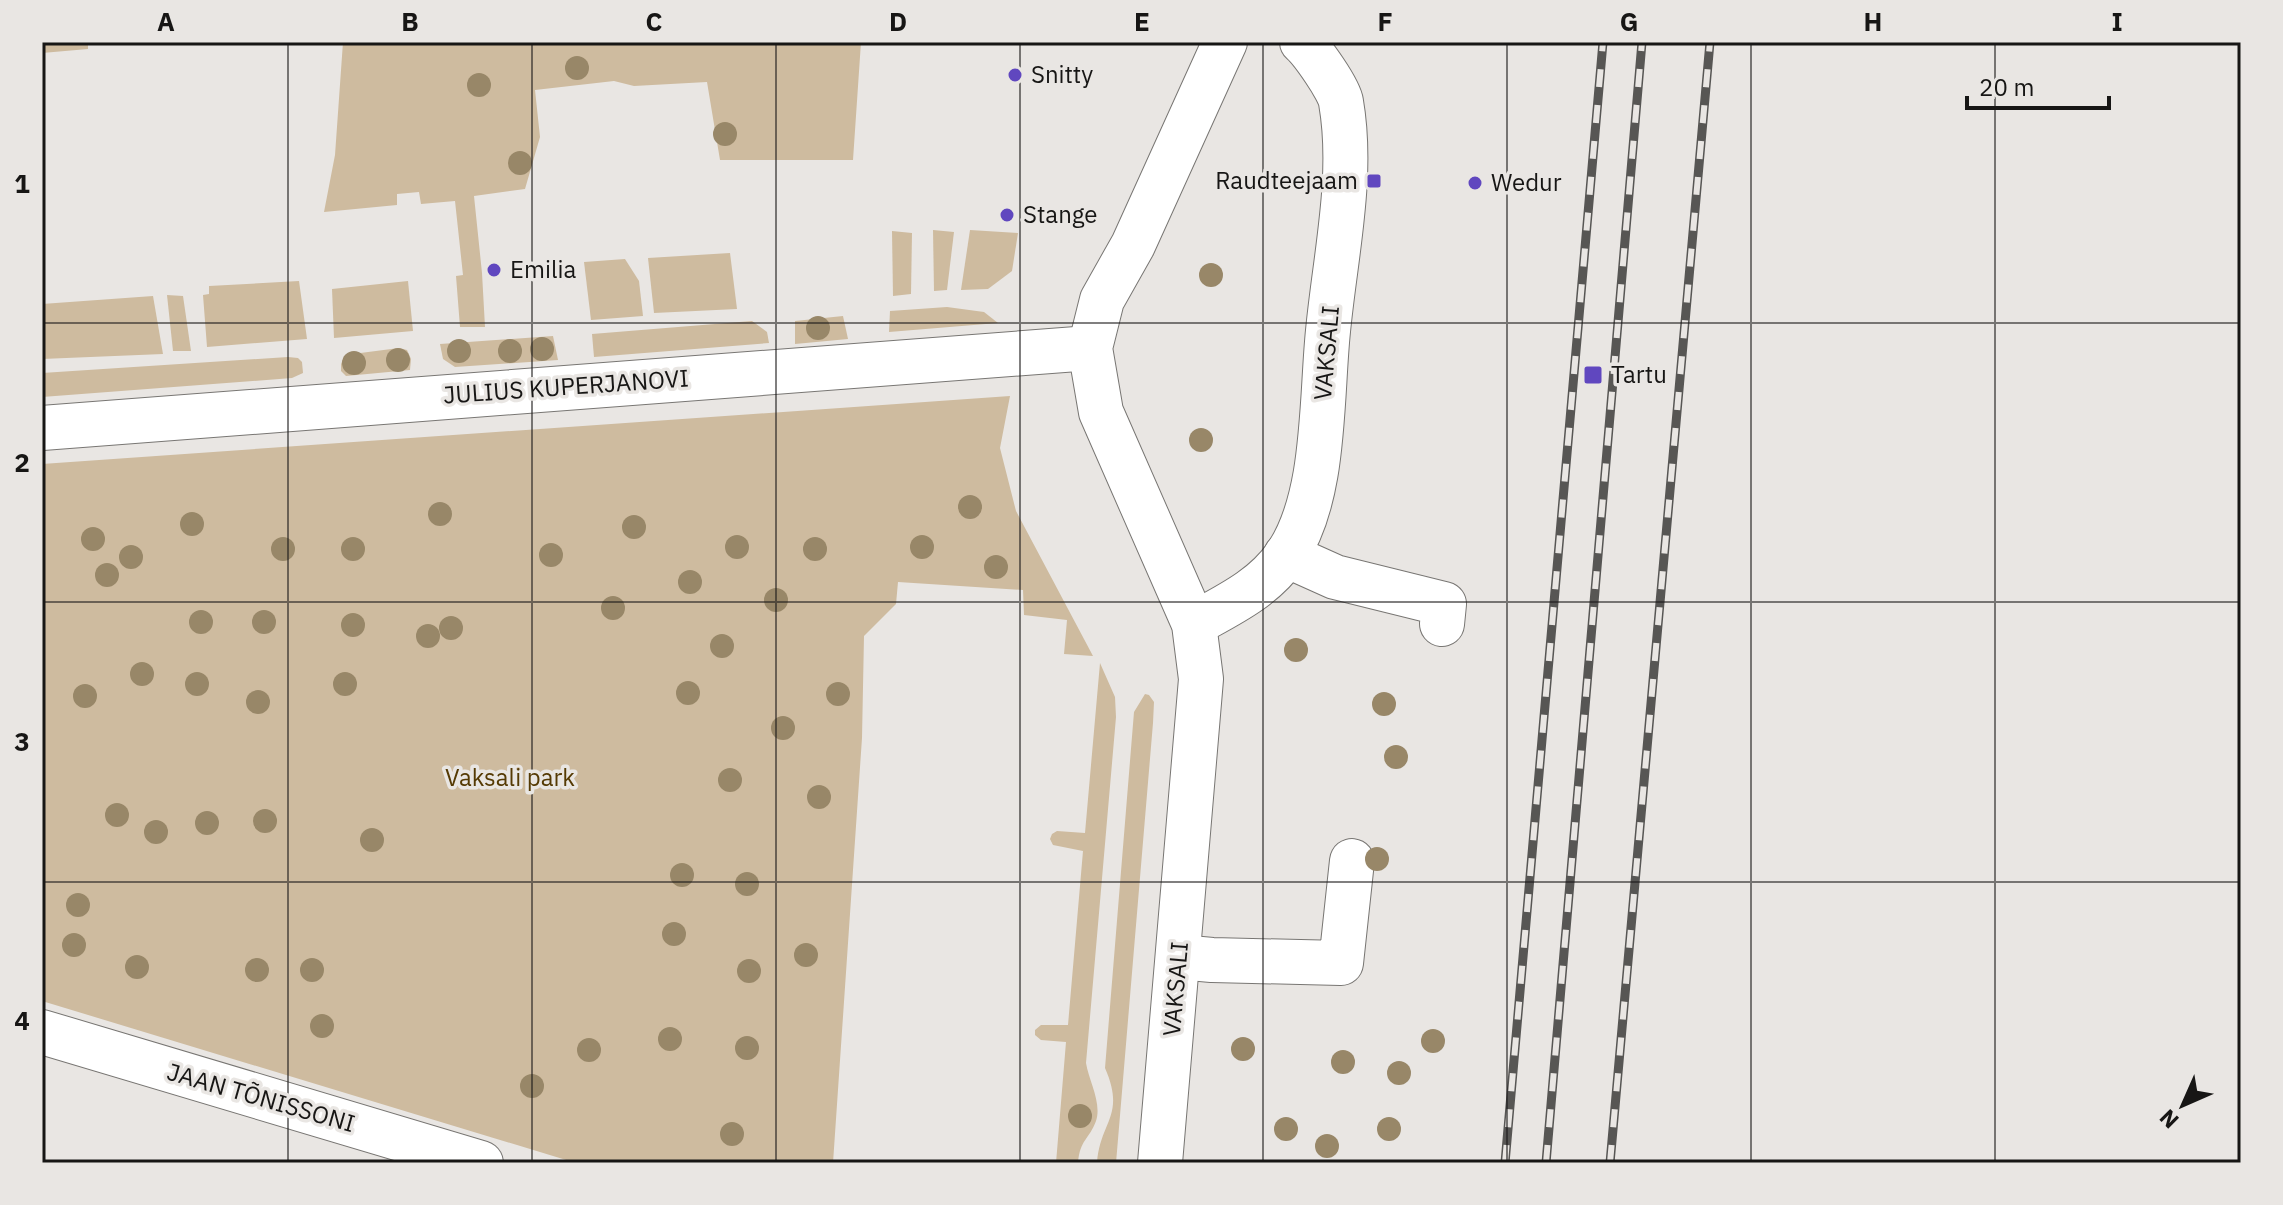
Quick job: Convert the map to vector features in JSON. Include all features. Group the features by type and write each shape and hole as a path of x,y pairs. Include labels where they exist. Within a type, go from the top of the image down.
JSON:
{"street":[{"name":"VAKSALI","path":"1160,1163 1201,679 1194,624 1101,412 1090,348 1102,300 1133,245 1225,42"},
{"name":"VAKSALI","path":"1194,624 1255,589 1286,555 1306,510 1320,443 1328,332 1347,164 1341,98 1302,42"},
{"name":"JULIUS KUPERJANOVI","path":"42,428 1090,348"},
{"path":"1286,555 1335,577 1444,604 1442,624"},
{"path":"1179,957 1341,963 1352,861"},
{"name":"JAAN TÕNISSONI","path":"42,1032 481,1163"}],"green space":[{"path":"42,42 88,42 88,49 42,53"},
{"path":"343,42 861,42 853,160 720,160 707,82 634,86 614,81 535,90 540,137 525,189 474,196 485,327 460,327 456,276 463,275 455,201 421,204 419,192 397,194 397,205 324,212 335,155"},
{"path":"933,230 954,232 947,290 934,291"},
{"path":"970,230 1018,233 1012,271 988,289 961,290"},
{"path":"892,231 912,233 911,294 893,296"},
{"path":"730,253 737,309 654,313 648,258"},
{"path":"625,259 639,281 643,316 591,320 584,262"},
{"path":"299,281 307,339 207,347 203,295 209,294 209,286"},
{"path":"408,281 413,331 334,338 332,289"},
{"path":"167,295 183,296 191,351 173,351"},
{"path":"153,296 163,354 42,359 42,304"},
{"path":"947,307 984,312 998,323 889,332 890,311"},
{"path":"843,316 848,339 795,344 795,321"},
{"path":"752,321 767,332 769,343 594,357 592,334"},
{"path":"553,336 558,360 455,367 443,359 440,344"},
{"path":"399,348 407,350 411,359 410,370 346,376 341,371 345,355"},
{"path":"298,358 302,362 303,373 292,378 42,397 42,373"},
{"name":"Vaksali park","path":"1010,396 1000,448 1016,511 1093,656 1064,654 1067,620 1024,615 1023,590 898,582 896,604 864,636 862,738 833,1163 576,1163 42,1001 42,464"},
{"path":"1100,663 1115,697 1116,717 1086,1063 1097,1114 1078,1163 1056,1163 1066,1042 1041,1040 1035,1035 1035,1030 1041,1025 1068,1025 1083,851 1053,845 1050,839 1057,831 1085,833"},
{"path":"1145,694 1154,702 1153,723 1116,1163 1097,1163 1112,1108 1111,1084 1105,1068 1134,712"}],"railway":[{"path":"1505,1163 1603,42"},
{"path":"1546,1163 1642,42"},
{"path":"1610,1163 1710,42"}],"place":[{"name":"Snitty","path":"1015,75"},
{"name":"Raudteejaam","path":"1374,181"},
{"name":"Wedur","path":"1475,183"},
{"name":"Stange","path":"1007,215"},
{"name":"Emilia","path":"494,270"},
{"name":"Tartu","path":"1593,375"}]}
